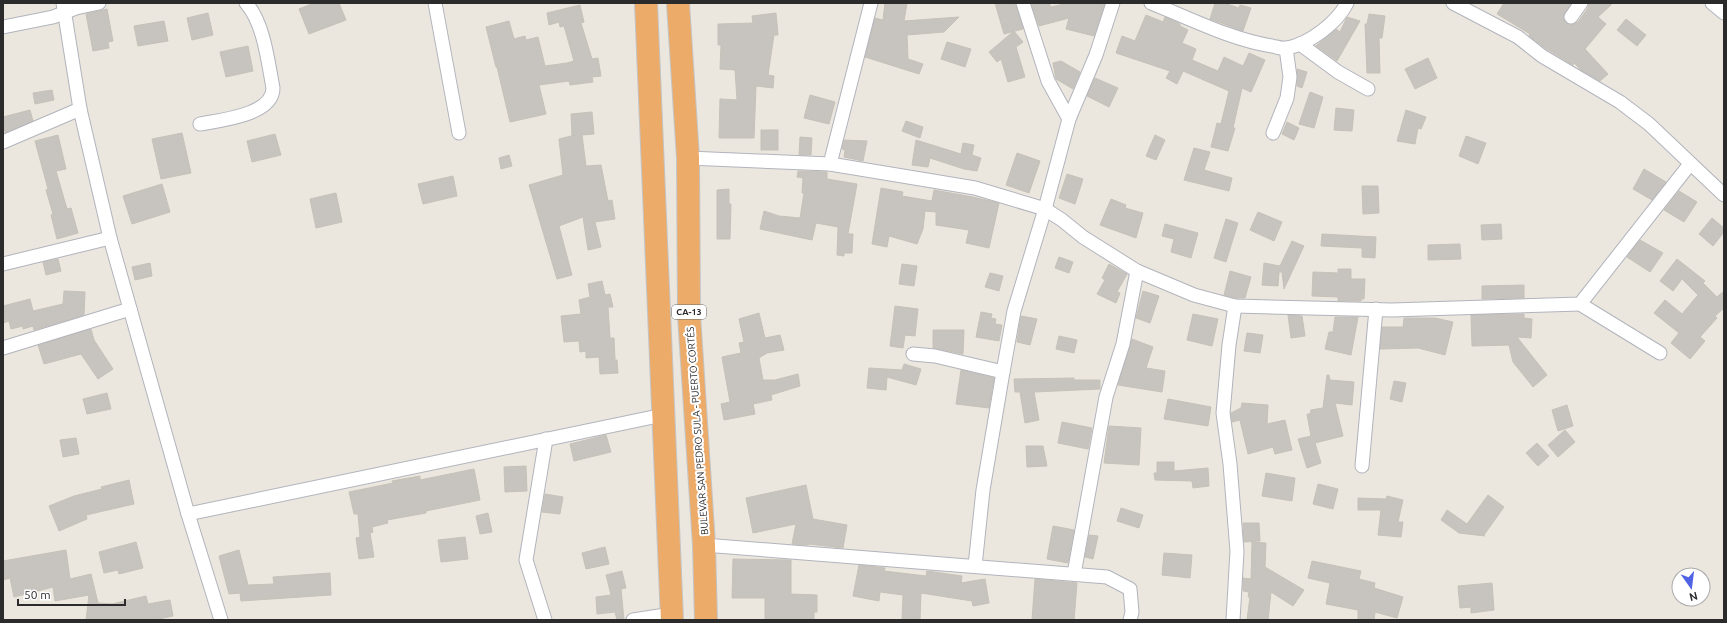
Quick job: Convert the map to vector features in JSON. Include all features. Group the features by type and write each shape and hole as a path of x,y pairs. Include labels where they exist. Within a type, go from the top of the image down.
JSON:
{"highway":[{"name":"CA-13","path":"646,3 672,617"},
{"name":"BULEVAR SAN PEDRO SULA - PUERTO CORTÉS","path":"678,3 688,158 689,315 704,545 706,620"}],"street":[{"path":"3,27 53,17 63,8 99,3"},
{"path":"200,124 245,115 265,104 273,94 274,88 259,25 251,8 246,3"},
{"path":"435,3 459,133"},
{"path":"830,164 871,3"},
{"path":"1022,3 1048,81 1069,119"},
{"path":"975,566 983,490 1014,311 1045,209 1069,119 1096,55 1113,3"},
{"path":"1151,3 1258,44 1286,48 1300,44 1319,34 1343,10 1347,3"},
{"path":"1453,3 1518,36 1542,56 1620,102 1649,124 1690,164 1724,194"},
{"path":"1571,17 1581,3"},
{"path":"1712,3 1724,13"},
{"path":"63,8 80,108 110,238 188,514 221,620"},
{"path":"1300,44 1338,72 1368,89"},
{"path":"1273,133 1287,98 1290,77 1286,48"},
{"path":"3,142 80,108"},
{"path":"688,158 830,164 975,188 1045,209 1062,220 1083,238 1137,271 1194,295 1235,306 1392,310 1580,304 1660,353"},
{"path":"1580,304 1690,164"},
{"path":"3,264 110,238"},
{"path":"1074,574 1106,397 1123,344 1137,271"},
{"path":"1232,620 1237,551 1230,464 1223,413 1235,306"},
{"path":"3,348 130,309"},
{"path":"1362,466 1376,309"},
{"path":"913,354 935,356 1003,372"},
{"path":"188,514 663,415"},
{"path":"545,620 526,560 546,439"},
{"path":"704,545 1107,577 1130,589 1132,612 1130,620"},
{"path":"633,620 672,617"}],"building":[{"path":"314,3 339,3 346,20 309,34 299,9"},
{"path":"885,3 907,3 904,21 959,17 944,32 907,35 908,59 923,64 919,74 865,57 875,18 883,20"},
{"path":"995,3 1015,3 1023,29 1004,34"},
{"path":"1031,3 1049,3 1051,7 1068,3 1105,3 1094,36 1066,29 1069,18 1039,26"},
{"path":"1215,3 1224,3 1239,8 1240,5 1251,8 1243,31 1210,19"},
{"path":"1504,3 1571,3 1563,17 1566,23 1571,25 1578,22 1588,8 1589,3 1613,3 1598,17 1606,24 1585,49 1608,74 1600,81 1581,70 1574,63 1573,65 1545,48 1529,36 1530,34 1497,14"},
{"path":"580,5 584,22 581,23 592,59 598,58 601,76 592,77 593,82 570,85 569,81 539,85 546,114 510,122 486,27 509,21 514,39 525,36 526,40 538,37 545,66 567,63 574,61 564,26 560,27 559,22 549,25 547,13"},
{"path":"107,9 113,41 108,42 109,48 93,51 86,14"},
{"path":"208,13 213,35 192,40 187,18"},
{"path":"776,13 778,35 774,35 768,75 774,76 773,88 756,86 754,138 719,138 720,99 737,100 735,70 720,69 721,45 718,45 718,24 753,23 752,16"},
{"path":"1369,14 1385,16 1382,38 1379,38 1380,73 1367,73 1365,24 1367,24"},
{"path":"1146,15 1163,22 1165,17 1180,24 1180,26 1188,30 1182,43 1196,49 1192,60 1218,71 1224,57 1243,66 1249,53 1265,60 1251,92 1242,88 1233,128 1235,128 1228,151 1211,147 1217,123 1221,124 1229,91 1183,71 1177,84 1166,78 1170,71 1116,53 1122,36 1135,41"},
{"path":"1347,17 1360,21 1337,61 1316,46 1336,29 1340,32"},
{"path":"1626,19 1646,35 1637,46 1617,30"},
{"path":"164,21 168,41 138,46 134,26"},
{"path":"1014,31 1023,42 1016,47 1025,77 1008,82 1001,59 997,62 989,52"},
{"path":"947,42 971,49 965,67 941,59"},
{"path":"248,46 253,71 226,77 220,52"},
{"path":"1428,58 1437,78 1415,89 1405,69"},
{"path":"1061,61 1080,72 1073,89 1056,79 1053,63"},
{"path":"1297,69 1307,72 1302,88 1297,86"},
{"path":"1095,78 1118,88 1109,107 1087,96"},
{"path":"52,90 54,100 35,104 33,93"},
{"path":"1310,92 1323,97 1314,128 1299,124"},
{"path":"810,95 835,102 829,124 804,118"},
{"path":"1336,108 1354,110 1352,131 1334,130"},
{"path":"30,110 33,121 5,133 3,117"},
{"path":"1406,110 1426,117 1421,129 1418,128 1415,144 1397,141"},
{"path":"592,112 594,134 582,135 586,166 601,165 608,201 612,200 615,219 595,222 601,247 588,250 583,217 559,226 572,275 557,279 529,185 563,175 559,139 572,136 571,114"},
{"path":"906,121 923,127 920,138 902,131"},
{"path":"1287,122 1299,128 1294,140 1282,134"},
{"path":"761,130 778,130 778,150 761,150"},
{"path":"182,133 191,173 161,179 152,139"},
{"path":"275,134 281,155 252,162 247,141"},
{"path":"58,135 66,169 56,171 67,209 71,208 78,233 57,239 51,215 53,214 46,190 48,189 35,141"},
{"path":"1155,135 1165,140 1156,160 1146,156"},
{"path":"1466,136 1486,143 1478,164 1459,156"},
{"path":"800,137 812,138 811,155 799,155"},
{"path":"844,140 867,141 863,161 844,157 845,150 842,149"},
{"path":"916,140 961,154 963,143 974,145 972,155 981,158 977,171 964,169 930,158 928,167 912,165"},
{"path":"1194,148 1210,152 1204,170 1232,178 1229,191 1184,180"},
{"path":"1017,153 1040,161 1029,193 1006,185"},
{"path":"509,155 512,166 501,169 499,158"},
{"path":"1644,169 1666,182 1652,200 1633,189"},
{"path":"798,171 827,172 827,179 857,184 848,234 853,234 852,253 844,253 844,256 837,255 838,227 816,223 812,240 760,229 764,211 779,216 800,218 804,193 802,193 803,178 797,177"},
{"path":"1067,174 1083,179 1075,204 1059,198"},
{"path":"453,176 457,196 423,204 418,184"},
{"path":"162,184 170,212 132,224 123,196"},
{"path":"1362,186 1378,186 1379,213 1363,214"},
{"path":"881,188 903,192 902,196 932,201 934,190 999,203 989,248 966,243 969,230 936,225 936,212 925,211 923,229 917,244 889,236 887,247 872,244"},
{"path":"729,189 729,204 731,204 730,239 717,239 717,190"},
{"path":"1679,191 1697,202 1684,222 1664,210"},
{"path":"336,193 342,222 316,228 310,199"},
{"path":"1111,199 1126,205 1125,208 1143,213 1136,238 1100,225"},
{"path":"1258,212 1282,222 1274,241 1250,230"},
{"path":"1712,218 1724,228 1724,232 1713,246 1699,234"},
{"path":"1226,219 1238,223 1226,262 1214,258"},
{"path":"1165,224 1198,233 1191,258 1171,252 1174,239 1162,236"},
{"path":"1501,224 1502,239 1482,240 1481,225"},
{"path":"1322,234 1376,237 1375,258 1362,257 1362,248 1321,246"},
{"path":"1640,240 1663,253 1650,272 1627,257"},
{"path":"1292,241 1304,246 1284,289 1282,272 1279,272 1278,286 1262,285 1264,263 1280,266"},
{"path":"1460,244 1461,259 1428,260 1428,245"},
{"path":"1059,257 1073,262 1069,273 1055,268"},
{"path":"58,259 61,271 46,275 43,262"},
{"path":"1677,259 1705,281 1703,283 1717,297 1724,291 1724,308 1715,316 1717,318 1700,337 1705,341 1690,359 1671,343 1679,333 1654,313 1665,300 1682,314 1698,295 1682,279 1673,291 1660,281"},
{"path":"150,263 152,276 135,280 132,267"},
{"path":"902,264 917,266 914,286 899,284"},
{"path":"1109,264 1127,274 1117,292 1120,293 1116,303 1097,294 1105,280 1102,278"},
{"path":"1338,269 1351,269 1351,279 1365,279 1364,299 1361,299 1361,301 1338,301 1338,297 1312,296 1313,272 1338,273"},
{"path":"1230,271 1251,277 1245,298 1236,298 1224,295"},
{"path":"990,273 1003,276 999,291 985,287"},
{"path":"602,281 605,295 610,294 613,307 608,307 610,338 614,338 615,360 617,360 618,373 600,374 599,357 586,358 586,351 580,352 579,341 564,342 561,316 581,314 579,300 590,297 588,284"},
{"path":"1524,285 1524,298 1482,299 1482,286"},
{"path":"64,291 85,292 84,315 34,330 33,326 23,329 23,326 11,329 9,321 3,323 3,306 30,299 33,311 63,304"},
{"path":"1143,291 1159,296 1150,323 1136,318"},
{"path":"895,306 918,309 915,336 905,335 903,348 890,346"},
{"path":"981,312 992,314 991,318 996,319 995,324 1002,325 999,341 976,337"},
{"path":"759,313 765,338 780,335 784,350 767,353 759,358 763,380 775,380 798,374 800,386 771,395 772,400 753,404 755,414 724,420 721,404 730,402 722,357 741,353 739,343 744,342 739,319"},
{"path":"1193,314 1218,319 1212,346 1187,340"},
{"path":"1524,314 1524,318 1532,319 1531,338 1517,337 1547,375 1533,387 1513,362 1509,345 1472,346 1471,315"},
{"path":"1288,315 1302,316 1305,336 1291,338"},
{"path":"1021,316 1037,319 1030,345 1017,342"},
{"path":"1335,317 1358,317 1351,355 1325,349 1329,332 1333,332"},
{"path":"1404,318 1435,318 1453,322 1445,355 1418,348 1380,349 1382,327 1403,327"},
{"path":"91,329 94,340 113,369 98,379 81,354 44,364 38,345"},
{"path":"933,330 964,330 963,354 933,348"},
{"path":"1247,333 1263,335 1260,353 1244,351"},
{"path":"1059,336 1077,340 1074,353 1056,349"},
{"path":"1132,339 1153,347 1146,368 1165,371 1162,392 1118,385"},
{"path":"904,364 921,369 916,385 887,377 886,390 867,388 869,368 902,370"},
{"path":"961,370 994,378 989,408 956,404"},
{"path":"1327,375 1329,375 1330,380 1354,382 1352,405 1335,403 1343,436 1315,443 1321,463 1307,468 1298,439 1311,436 1307,414 1310,414 1311,410 1323,408"},
{"path":"1074,378 1074,380 1100,380 1100,389 1034,392 1039,420 1025,423 1020,392 1015,392 1014,379"},
{"path":"1394,381 1406,383 1402,402 1390,399"},
{"path":"107,393 111,409 87,414 83,399"},
{"path":"1168,399 1211,407 1208,426 1164,419"},
{"path":"1242,403 1268,405 1267,424 1285,420 1292,450 1275,454 1273,447 1248,454 1240,420 1232,422 1231,413 1241,408"},
{"path":"1567,405 1573,426 1558,431 1552,410"},
{"path":"1062,422 1092,428 1088,449 1058,443"},
{"path":"1109,426 1141,428 1139,465 1104,463"},
{"path":"1565,430 1575,442 1558,457 1548,445"},
{"path":"606,435 611,452 574,461 570,444"},
{"path":"76,438 79,454 63,457 60,440"},
{"path":"1537,443 1549,456 1538,466 1526,453"},
{"path":"1026,446 1043,446 1047,466 1027,467"},
{"path":"1157,462 1174,462 1174,471 1208,468 1209,486 1193,488 1192,481 1155,480 1154,473 1157,473"},
{"path":"526,466 527,491 505,492 504,467"},
{"path":"474,469 480,500 426,511 426,513 387,520 388,523 372,527 373,532 370,533 374,557 359,559 356,538 360,537 358,514 354,514 349,492 393,483 392,481 420,476 420,480"},
{"path":"1266,473 1295,478 1292,501 1262,496"},
{"path":"129,480 134,504 86,515 87,519 59,531 49,506 74,496 102,489 101,487"},
{"path":"1318,484 1338,489 1333,509 1313,504"},
{"path":"806,485 813,519 847,525 843,548 809,544 792,544 796,524 753,533 746,498"},
{"path":"545,494 563,497 560,514 542,512"},
{"path":"1488,495 1504,507 1484,535 1485,536 1459,533 1441,520 1447,510 1467,524"},
{"path":"1387,496 1403,500 1398,522 1403,522 1401,537 1378,535 1381,510 1358,510 1358,498 1386,499"},
{"path":"1121,508 1143,515 1139,528 1117,521"},
{"path":"488,513 492,532 480,534 476,516"},
{"path":"1243,523 1259,523 1260,541 1244,542"},
{"path":"1053,526 1074,530 1068,563 1047,559"},
{"path":"1089,535 1098,536 1093,559 1085,557"},
{"path":"465,537 468,559 441,562 438,540"},
{"path":"136,542 143,568 119,574 118,570 104,573 99,552"},
{"path":"1252,542 1266,543 1265,567 1304,590 1293,606 1271,592 1268,620 1247,620 1250,597 1248,597 1249,592 1243,591 1243,578 1251,579"},
{"path":"605,547 609,564 586,569 582,553"},
{"path":"66,550 70,579 91,574 98,603 112,604 146,596 148,604 170,600 173,616 154,620 86,620 89,595 55,601 53,587 14,597 10,578 3,580 3,561"},
{"path":"239,550 248,585 274,584 273,577 330,573 331,595 241,601 240,593 229,594 219,556"},
{"path":"1164,553 1192,555 1190,578 1162,575"},
{"path":"733,559 791,560 791,594 817,595 817,612 814,612 814,620 765,620 765,598 732,598"},
{"path":"1312,561 1361,571 1359,579 1375,583 1374,588 1403,597 1397,618 1375,612 1374,620 1358,620 1358,610 1326,604 1330,583 1308,578"},
{"path":"859,565 885,568 884,571 926,576 927,571 962,576 961,583 985,579 989,603 973,606 972,601 921,593 920,620 902,620 903,595 880,592 879,601 853,596"},
{"path":"622,571 626,588 621,589 624,620 617,620 615,612 597,614 596,597 611,595 606,575"},
{"path":"1035,579 1077,583 1074,620 1032,620"},
{"path":"1492,583 1494,610 1471,613 1471,607 1460,608 1458,586"}]}
